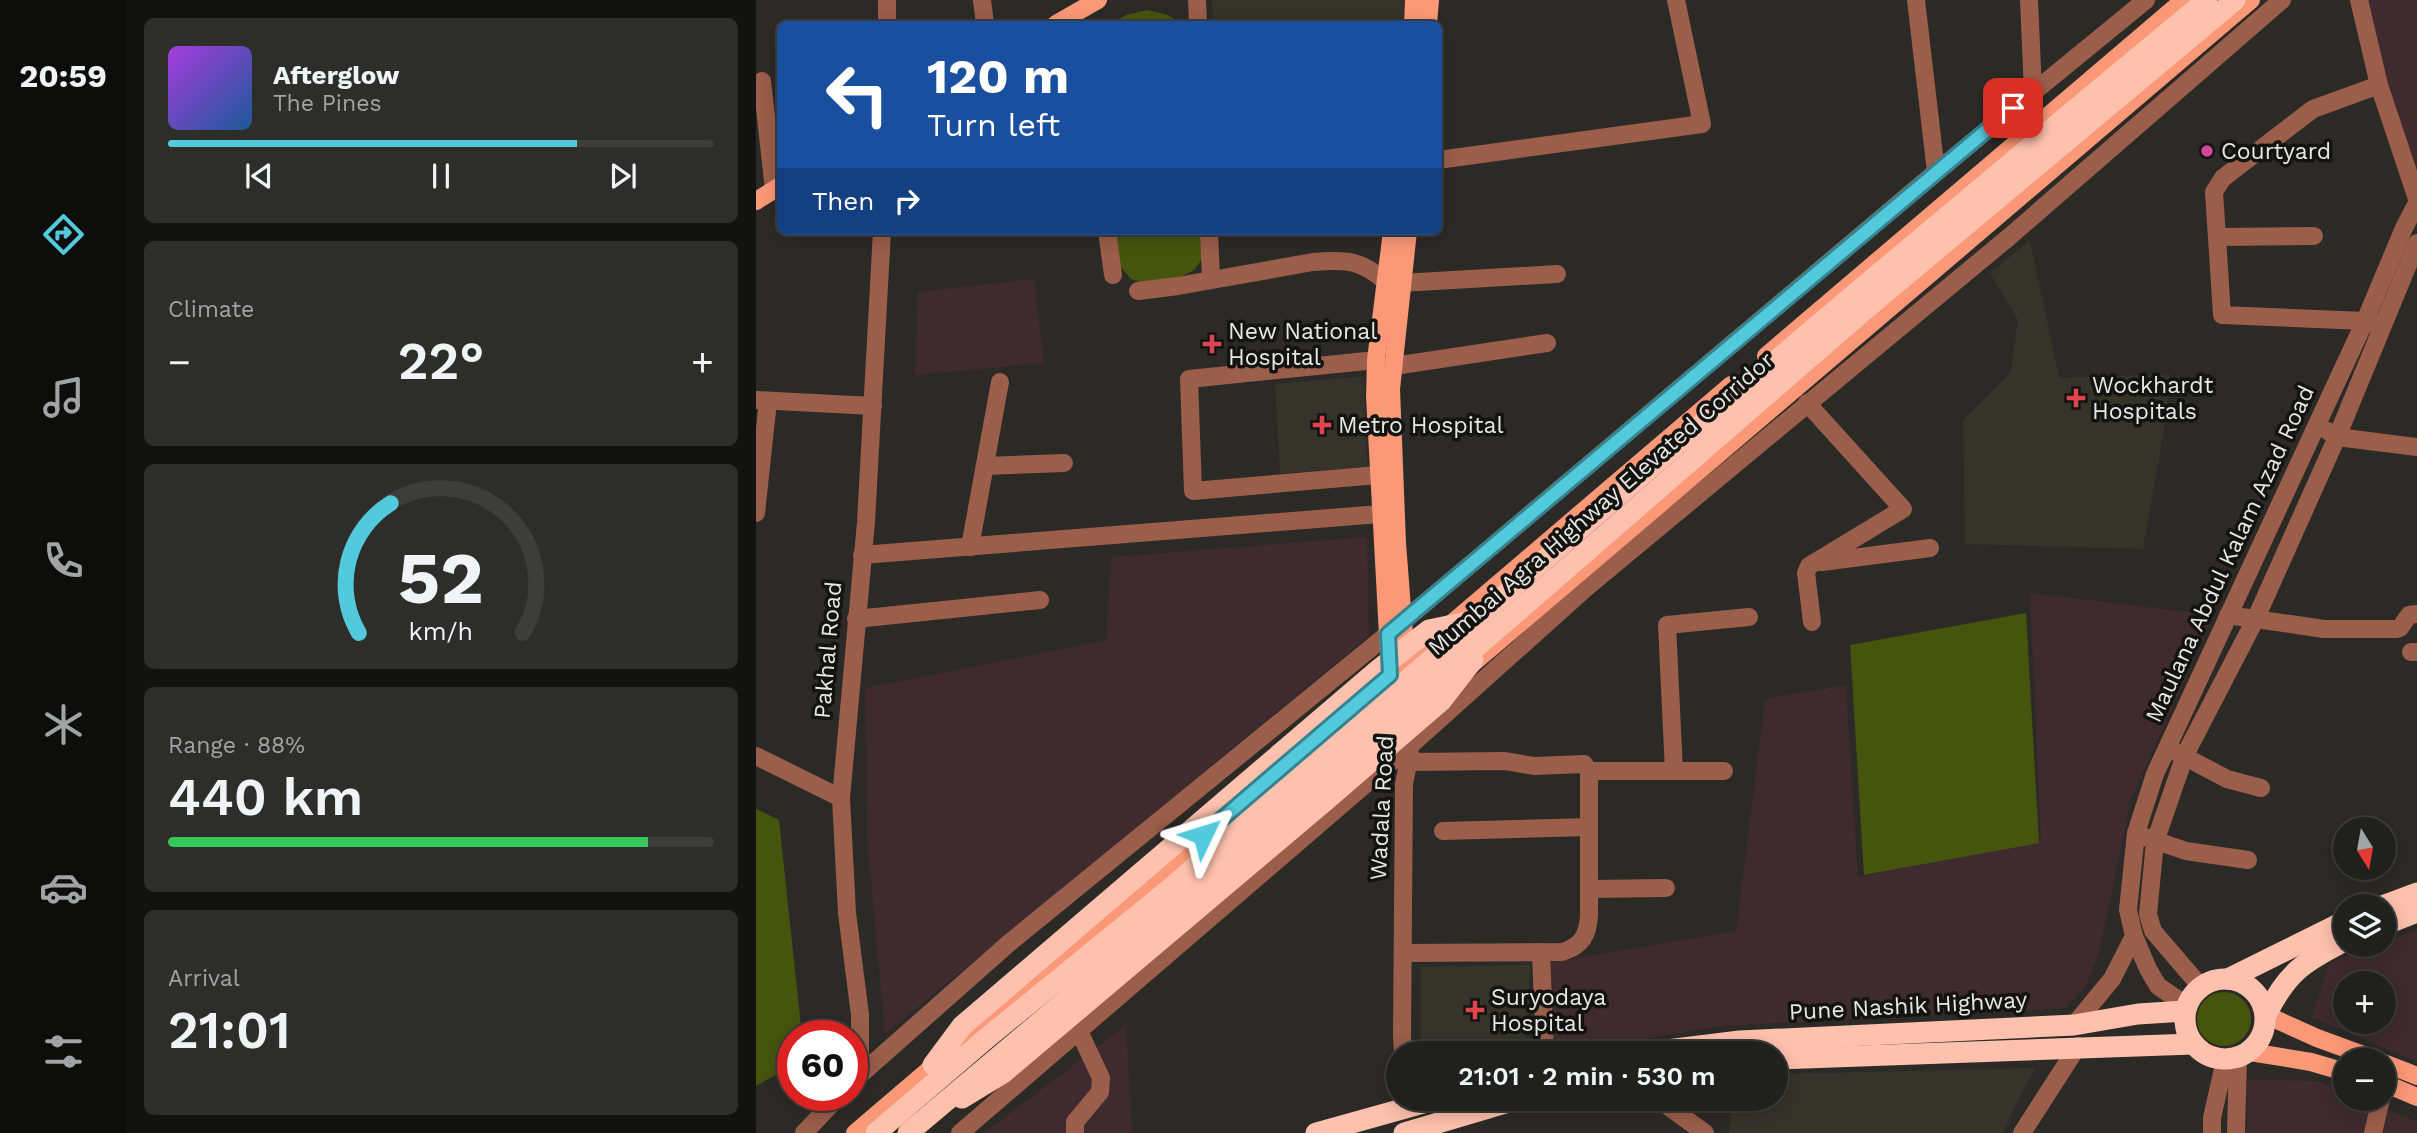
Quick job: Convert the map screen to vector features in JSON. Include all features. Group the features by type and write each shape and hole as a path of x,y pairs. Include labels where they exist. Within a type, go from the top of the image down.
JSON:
{"highway":[{"name":"Mumbai Agra Highway Elevated Corridor","path":"908,1133 1090,980 1483,628 1632,483 2207,0"},
{"name":"Mumbai Agra Highway Elevated Corridor","path":"876,1133 2235,0"},
{"path":"933,1065 962,1026 1378,670 1429,631 1483,628 1461,679 1441,701 1003,1073 962,1098"},
{"path":"2396,900 2417,892"},
{"path":"2396,920 2417,912"},
{"path":"2333,927 2228,979 2209,982 2202,987 2186,1008 2185,1025 2193,1044 2212,1058 2238,1057 2263,1035 2266,1015 2279,990 2311,959 2333,947"},
{"path":"2228,979 2249,986 2258,994 2266,1015"},
{"name":"Pune Nashik Highway","path":"1752,1041 2074,1024 2186,1008"},
{"path":"1788,1058 2078,1046 2193,1044"},
{"path":"1316,1133 1386,1110"},
{"path":"1415,1131 1480,1111"}],"main road":[{"path":"1078,18 1098,0"},
{"path":"1413,21 1414,0"},
{"path":"1428,21 1430,0"},
{"path":"855,1133 2184,0"},
{"path":"921,1133 2250,0"},
{"path":"756,201 777,188"},
{"name":"Wadala Road","path":"1392,235 1395,366 1391,389 1397,543 1407,662 1404,723"},
{"name":"Wadala Road","path":"1404,723 1390,675 1378,475 1376,360 1393,282 1407,235"},
{"path":"1404,723 1406,754"},
{"path":"2266,1015 2344,1048"},
{"path":"2238,1057 2311,1062 2333,1068"},
{"path":"2396,1068 2417,1076"},
{"path":"2396,1089 2417,1097"}],"street":[{"path":"887,0 887,21"},
{"path":"982,0 985,21"},
{"path":"1197,0 1198,21"},
{"path":"1442,159 1702,124 1676,0"},
{"path":"1916,0 1936,172"},
{"path":"2029,0 2033,92"},
{"path":"868,1067 1009,944 1388,634 1936,172 2146,0"},
{"path":"960,1133 1406,754 1587,587 2009,237 2282,0"},
{"name":"Maulana Abdul Kalam Azad Road","path":"2186,1008 2158,986 2134,936 2127,902 2136,833 2155,774 2365,321 2417,201 2379,85 2359,0"},
{"path":"762,81 777,188"},
{"path":"2379,85 2313,109 2223,178 2214,192 2222,315 2365,321 2383,329"},
{"name":"Pakhal Road","path":"860,1020 848,913 841,798 862,555 883,235"},
{"path":"1108,235 1113,275"},
{"path":"1209,235 1211,279"},
{"path":"2217,237 2314,236"},
{"path":"2202,987 2153,931 2150,923 2148,914 2155,842 2185,755 2256,618 2337,437 2417,243"},
{"path":"1138,291 1336,260 1355,262 1393,282 1557,274"},
{"path":"1395,366 1547,343"},
{"path":"1376,360 1189,379 1193,491 1378,475"},
{"path":"970,547 1000,382"},
{"path":"756,513 762,400 873,406"},
{"path":"1807,403 1903,509 1809,566 1806,573 1812,622"},
{"path":"2316,424 2337,437 2417,447"},
{"path":"986,466 1064,463"},
{"path":"862,555 1380,514"},
{"path":"1815,563 1930,548"},
{"path":"856,619 1040,600"},
{"path":"2228,615 2324,629 2396,629 2409,615 2417,614"},
{"path":"1674,771 1667,625 1749,617"},
{"path":"2167,748 2185,755 2218,775 2260,789"},
{"path":"1403,953 1562,952 1574,948 1583,941 1588,929 1589,889 1588,771 1584,764 1534,766 1505,761 1406,754"},
{"name":"Wadala Road","path":"1403,1041 1406,754"},
{"path":"756,756 841,798"},
{"path":"1588,771 1724,771"},
{"path":"1443,831 1589,827"},
{"path":"2136,833 2186,851 2248,860"},
{"path":"1589,889 1666,888"},
{"path":"2074,1024 2108,985 2134,936"},
{"path":"1541,952 1544,1041"},
{"path":"1075,1133 1075,1122 1102,1086 1079,1031"},
{"path":"2022,1133 2078,1046"},
{"path":"2212,1133 2212,1118 2238,1057"},
{"path":"2236,1133 2238,1057"},
{"path":"804,1133 825,1111"},
{"path":"1675,1111 1706,1133"},
{"path":"2373,1133 2378,1111"}],"shaded area":[{"path":"1212,0 1404,0 1403,21 1213,21"},
{"path":"2367,0 2417,0 2417,183 2411,190"},
{"name":"Wockhardt Hospitals","path":"2030,240 2059,378 2170,374 2166,418 2143,549 1965,544 1963,420 2011,372 2018,320 1990,273"},
{"path":"1034,279 1044,363 915,375 918,292"},
{"name":"Metro Hospital","path":"1364,376 1367,467 1280,473 1275,384"},
{"path":"1367,537 1369,636 885,1034 867,836 865,688 1106,640 1111,557"},
{"path":"2030,593 2214,615 2131,799 2099,953 2085,989 2065,1008 1719,1026 1637,1041 1550,1041 1547,963 1736,931 1765,699 1846,685 1858,877 2041,842"},
{"path":"2417,930 2417,1062 2396,1053 2396,1048 2384,1048 2352,1034 2396,1034 2396,971 2333,971 2333,1026 2312,1017 2329,963 2345,957 2396,957 2396,938"},
{"name":"Suryodaya Hospital","path":"1530,965 1527,1041 1421,1041 1421,967"},
{"path":"1126,1025 1132,1133 984,1133"},
{"path":"2035,1068 2002,1133 1729,1133 1731,1111 1788,1111 1788,1074"},
{"path":"2247,1080 2317,1081 2333,1087 2333,1111 2390,1111 2417,1122 2417,1133 2247,1133"}],"green space":[{"path":"1147,10 1168,15 1177,21 1115,21 1126,15"},
{"path":"1116,235 1201,235 1203,258 1194,270 1179,278 1145,284 1131,279 1120,266"},
{"path":"2026,613 2039,843 1864,875 1850,645"},
{"path":"756,809 779,820 800,1020 777,1020 777,1074 756,1086"},
{"path":"2229,992 2239,996 2247,1004 2251,1019 2247,1034 2239,1042 2219,1046 2209,1042 2201,1034 2197,1014 2201,1004 2209,996"}],"place":[{"name":"Courtyard","path":"2207,151"},
{"name":"New National Hospital","path":"1212,344"},
{"name":"Wockhardt Hospitals","path":"2076,398"},
{"name":"Metro Hospital","path":"1322,425"},
{"name":"Suryodaya Hospital","path":"1475,1010"}],"route":[{"path":"1203,835 1390,675 1388,634 2013,108"}]}
